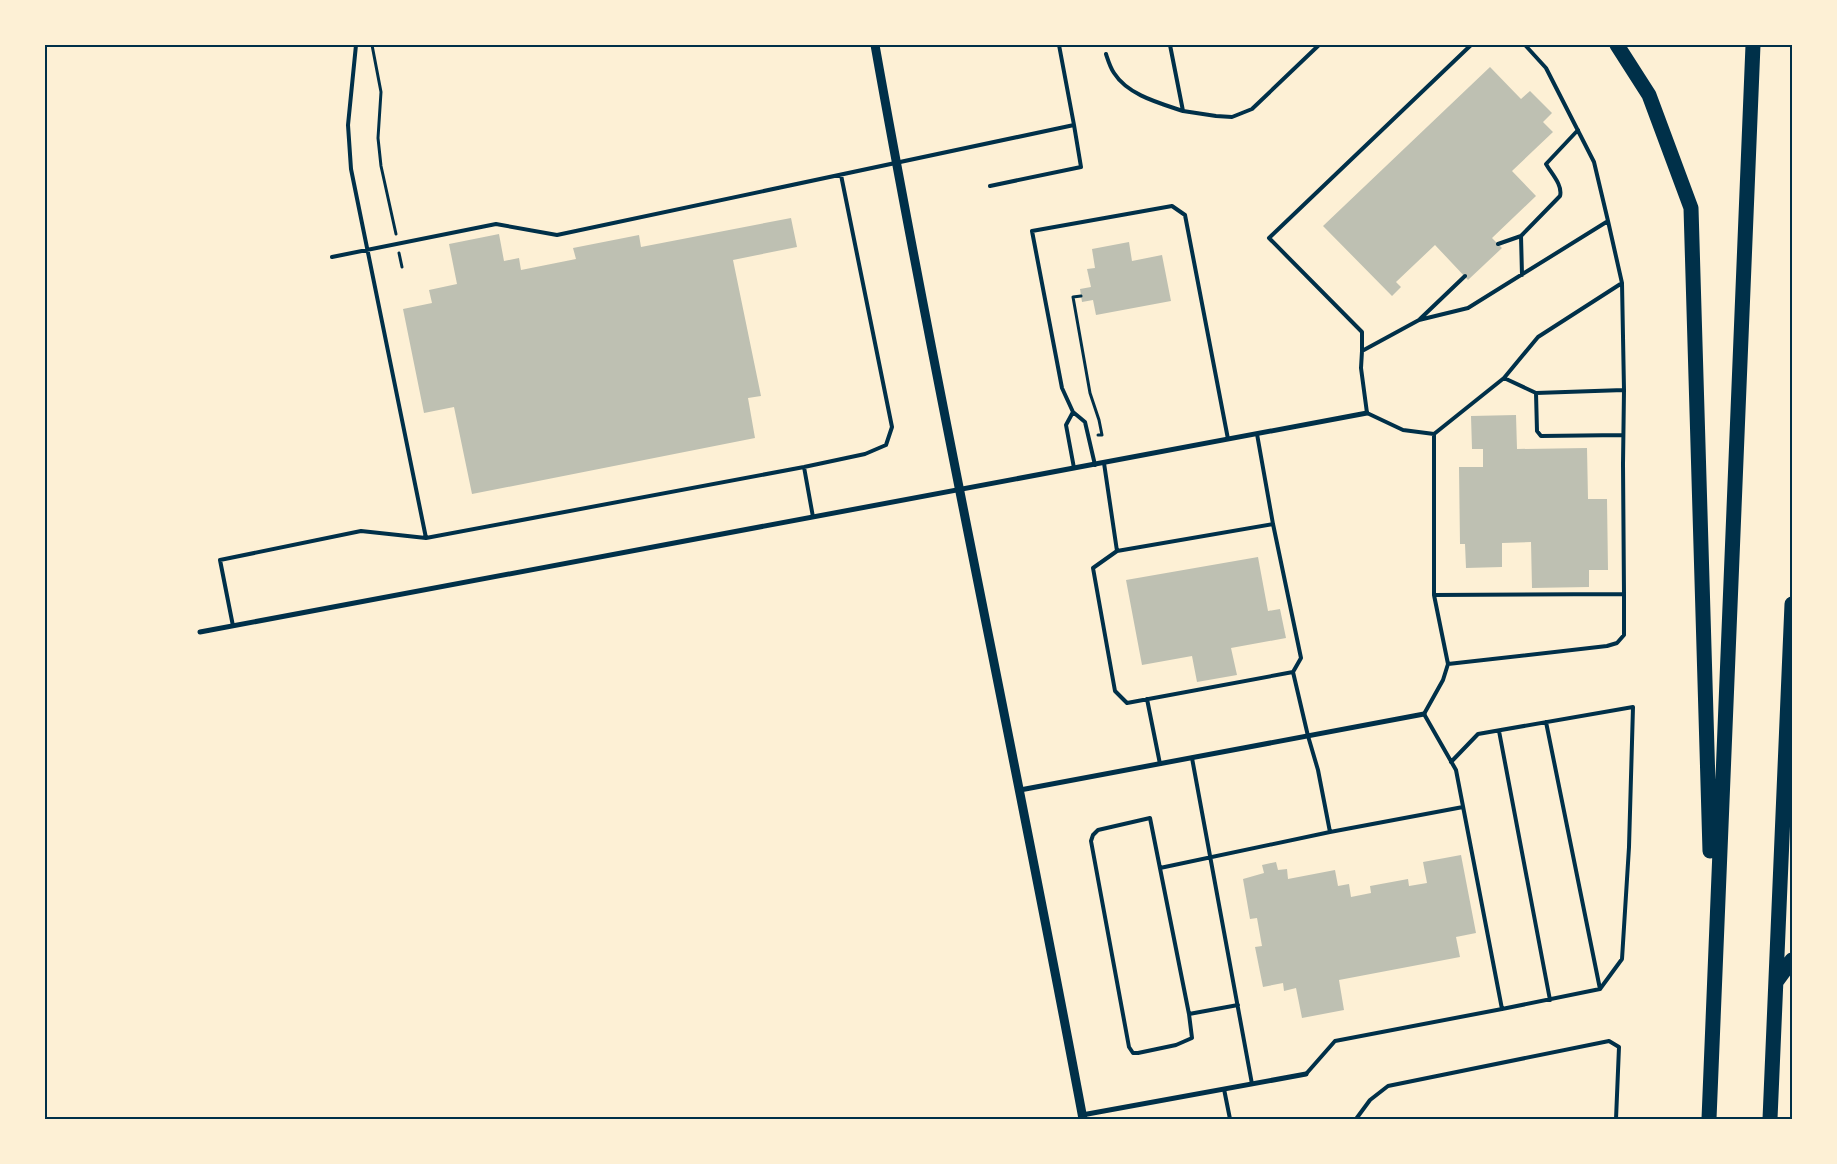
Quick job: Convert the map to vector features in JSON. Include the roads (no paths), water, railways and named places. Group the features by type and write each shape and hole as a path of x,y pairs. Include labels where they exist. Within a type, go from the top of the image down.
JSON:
{"highway":[{"path":"1617,45 1649,96 1692,208 1714,978"},
{"path":"1709,1119 1753,45"},
{"path":"1770,1119 1792,604"},
{"path":"1776,982 1792,960"}],"street":[{"path":"875,45 896,162 1020,790 1082,1117 1306,1074"},
{"path":"200,632 1367,413"},
{"path":"1020,790 1424,714"}],"lane":[{"path":"356,45 348,125 351,169 426,538"},
{"path":"990,186 1081,167 1059,45"},
{"path":"1170,45 1183,111"},
{"path":"1106,54 1113,72 1122,83 1155,102 1183,111 1232,117 1252,109 1319,45"},
{"path":"1471,45 1269,238 1362,332 1361,368 1367,413 1403,430 1434,434 1504,378 1538,337 1622,283"},
{"path":"1448,664 1607,646 1617,643 1624,635 1622,283 1594,162 1546,68 1525,45"},
{"path":"332,257 496,224 557,235 1074,125"},
{"path":"1498,244 1521,236 1560,196 1562,192 1560,187 1546,164 1578,130"},
{"path":"232,626 220,560 361,531 426,538 804,467 865,454 886,444 892,427 842,175"},
{"path":"1095,464 1085,422 1073,412 1062,388 1032,231 1172,206 1185,215 1228,439"},
{"path":"1418,320 1468,308 1608,221"},
{"path":"1521,236 1522,275"},
{"path":"1362,351 1418,320 1465,276"},
{"path":"1504,378 1536,393 1624,390"},
{"path":"1536,393 1537,432 1541,436 1623,435"},
{"path":"1073,412 1066,425 1074,468"},
{"path":"1257,434 1273,524 1301,658 1293,672 1318,770 1330,832"},
{"path":"1434,434 1434,595 1448,664 1443,680 1424,714 1456,770 1502,1009"},
{"path":"1104,462 1117,551"},
{"path":"804,467 813,518"},
{"path":"1273,524 1117,551 1092,568 1115,691 1127,703 1293,672"},
{"path":"1434,595 1624,594"},
{"path":"1147,699 1160,764"},
{"path":"1306,1074 1336,1041 1600,989 1622,959 1629,847 1633,707 1478,734 1451,762"},
{"path":"1546,722 1600,989"},
{"path":"1499,731 1550,1000"},
{"path":"1192,758 1252,1084"},
{"path":"1160,868 1210,856 1463,807"},
{"path":"1150,818 1189,1014 1192,1038 1176,1045 1132,1053 1129,1047 1091,841 1092,835 1106,828 1150,818"},
{"path":"1189,1014 1238,1006"},
{"path":"1356,1119 1370,1100 1388,1086 1608,1041 1618,1047 1616,1119"},
{"path":"1224,1089 1230,1119"}]}
